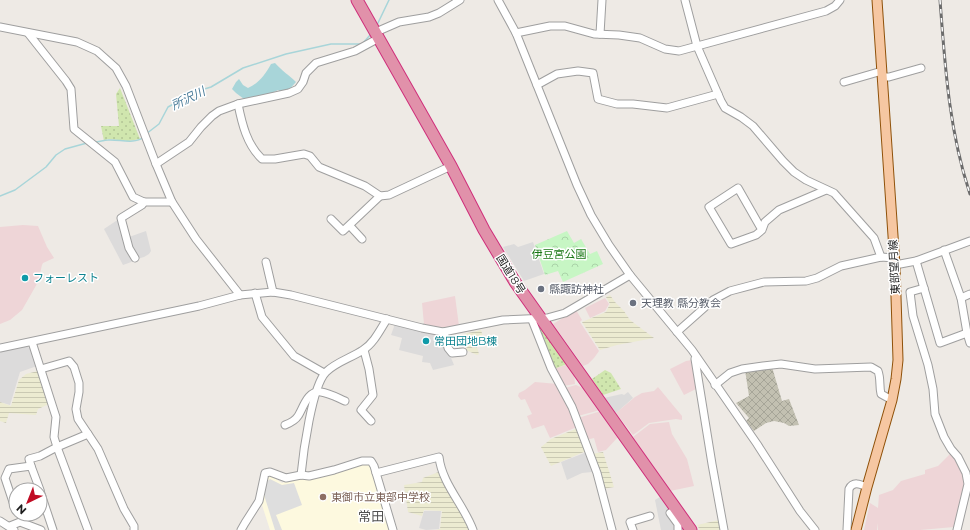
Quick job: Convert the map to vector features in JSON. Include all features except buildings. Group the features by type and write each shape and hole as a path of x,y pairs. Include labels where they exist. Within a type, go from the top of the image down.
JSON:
{"highway":[{"name":"国道18号","path":"357,0 536,319 692,530"}],"main road":[{"name":"東部望月線","path":"856,530 892,400 898,360 894,261 877,0"}],"street":[{"path":"156,164 189,142 212,116 219,111 238,104 289,94 298,89 303,82 306,73 316,63 355,51 399,22 429,17 439,13 460,0"},
{"path":"498,0 516,33 591,215 609,245 630,275 695,356 757,444 800,511 815,530"},
{"path":"600,34 602,0"},
{"path":"685,0 697,46 725,108 753,126 794,172 806,180 834,193 874,238 881,257"},
{"path":"516,33 550,26 564,26 594,34 640,38 672,50 679,51 826,11 835,6 840,0"},
{"path":"0,27 63,38 77,42 89,47 103,56 116,68 126,86 143,133 172,202 196,239 240,295"},
{"path":"28,33 71,89 74,129 115,162 133,197 144,202 172,202"},
{"path":"844,82 882,74 889,77 921,68"},
{"path":"537,86 557,74 578,71 593,73 598,99 617,104 633,104 667,108 718,94"},
{"path":"238,104 241,121 250,143 256,154 262,159 275,159 304,154 310,156 319,167 365,186 380,196"},
{"path":"331,219 343,231 380,196 389,195 451,166"},
{"path":"762,230 738,188 709,206 730,244 756,235 762,230 764,222 779,210 826,190"},
{"path":"135,258 129,248 121,218 138,206 142,205 144,202"},
{"path":"350,226 362,239"},
{"path":"677,332 714,300 730,292 764,282 818,278 841,266 881,257 894,261 916,261 970,241"},
{"path":"944,250 961,298 970,343"},
{"path":"916,261 940,343 967,333"},
{"path":"266,262 273,292"},
{"path":"0,348 199,306 240,295 273,292 444,332 503,320 536,319 565,313 630,275"},
{"path":"924,288 910,292 913,316 928,365 933,389 935,414 944,437 958,457 966,473 969,484 957,530"},
{"path":"255,293 262,317 294,356 324,373"},
{"path":"961,298 970,294"},
{"path":"301,475 312,402 324,373 335,365 364,350 374,340 387,319"},
{"path":"536,319 551,368 572,407 597,473 612,530"},
{"path":"444,332 448,348 452,352 463,352"},
{"path":"32,342 56,417 54,437 88,530"},
{"path":"364,350 373,395 360,410 371,421"},
{"path":"695,356 724,530"},
{"path":"41,368 69,361 74,368 79,392 76,410 78,419 98,449 124,509 134,526 134,530"},
{"path":"715,385 730,373 742,369 763,366 781,364 815,369 871,367 878,371 881,378 879,387 881,394 892,400"},
{"path":"285,425 295,420 299,415 304,402 316,392 321,392 345,401"},
{"path":"37,482 29,459 40,456 88,434"},
{"path":"376,473 439,457 440,465 453,495 470,522 473,530"},
{"path":"242,530 259,501 265,473 270,472 286,478 301,475 309,476 362,461 370,461 374,466 393,530"},
{"path":"8,487 5,478 9,469 31,466"},
{"path":"847,530 849,489 851,485 855,484 867,486"},
{"path":"670,513 678,524 678,530"},
{"path":"48,515 53,530"},
{"path":"633,530 630,522 650,516"},
{"path":"0,521 12,528 20,522 41,530"}],"shaded area":[{"path":"119,219 134,261 123,265 104,229"},
{"path":"23,225 38,226 47,247 54,258 43,263 38,282 22,310 10,320 0,324 0,227"},
{"path":"146,231 151,251 144,257 137,259 132,249 129,237"},
{"path":"533,242 544,274 524,281 503,247 514,244 518,247"},
{"path":"455,296 459,326 437,328 424,324 422,303"},
{"path":"605,298 609,304 605,311 590,318 585,308"},
{"path":"576,310 582,320 580,322 599,351 588,364 583,366 553,324"},
{"path":"395,324 442,336 454,365 433,370 430,363 422,362 423,356 399,350 402,338 391,335"},
{"path":"26,346 31,349 37,366 20,372 10,405 0,402 0,352"},
{"path":"692,360 696,389 684,395 670,369 686,361"},
{"path":"568,364 574,373 575,384 563,386 554,369"},
{"path":"772,367 782,401 789,399 799,425 789,426 784,423 774,421 766,423 754,431 746,421 749,418 736,403 749,396 745,370"},
{"path":"535,382 558,384 570,407 577,427 550,438 544,425 532,429 527,416 532,414 525,399 521,400 518,396 519,393"},
{"path":"576,385 585,389 600,410 578,416 565,388"},
{"path":"658,387 682,416 682,420 676,419 649,423 633,435 616,413 635,397 642,393 654,391"},
{"path":"628,392 633,398 616,413 604,398 622,394 624,395"},
{"path":"601,411 618,437 606,450 598,452 594,438 586,440 578,418"},
{"path":"669,422 672,434 687,459 694,486 670,491 633,437 650,424"},
{"path":"587,452 594,469 592,472 582,473 567,480 561,462"},
{"path":"951,453 964,473 965,485 954,527 920,530 878,530 877,523 877,530 864,530 870,503 878,508 879,495 893,490 901,481 925,474 925,470 938,466"},
{"name":"東御市立東部中学校","path":"371,461 393,530 270,530 262,505 265,477 271,476 282,483 301,475"},
{"path":"270,479 282,485 294,483 302,505 276,515 282,530 275,530 265,498 265,483"},
{"path":"660,497 676,524 676,530 661,530 655,500"},
{"path":"424,511 441,511 439,529 426,530 419,528"}],"green space":[{"path":"120,88 140,139 128,141 108,139 104,141 101,126 119,126 116,94"},
{"name":"伊豆宮公園","path":"567,231 574,243 581,239 590,254 597,251 603,264 563,282 558,271 545,275 535,245"},
{"path":"610,295 630,320 654,338 600,350 582,322 606,312 610,304 606,297"},
{"path":"535,324 539,325 567,364 554,369"},
{"path":"481,330 484,340 476,344 479,354 477,355 466,350 465,338 456,338 455,336"},
{"path":"605,370 611,373 621,389 603,395 592,379"},
{"path":"38,371 49,404 38,409 36,415 9,413 6,423 0,421 0,402 11,406 19,380 26,374"},
{"path":"578,428 586,451 551,466 541,447 551,439"},
{"path":"603,452 614,487 603,489 592,454"},
{"path":"441,471 472,530 436,530 440,529 442,511 424,510 422,516 408,512 404,485 422,482 423,478"},
{"path":"719,520 721,530 700,530 697,525"}],"water":[{"path":"275,63 296,82 287,92 281,92 278,90 268,95 244,99 232,89 239,79 243,85 248,88 252,86 261,78 271,64"}],"waterway":[{"name":"所沢川","path":"377,25 389,0"},
{"name":"所沢川","path":"364,42 371,34"},
{"name":"所沢川","path":"146,134 159,124 168,107 198,91 211,87 243,68 286,54 331,44 361,44"},
{"name":"所沢川","path":"95,142 108,140 135,141 144,137"},
{"name":"所沢川","path":"0,196 15,190 46,167 56,155 65,149 87,143"}],"railway":[{"path":"940,0 949,98 957,146 970,194"}],"place":[{"name":"フォーレスト","path":"25,278"},
{"name":"縣諏訪神社","path":"541,289"},
{"name":"天理教 縣分教会","path":"633,303"},
{"name":"常田団地B棟","path":"426,341"},
{"name":"東御市立東部中学校","path":"323,497"}],"district":[{"name":"常田","path":"371,516"}]}
